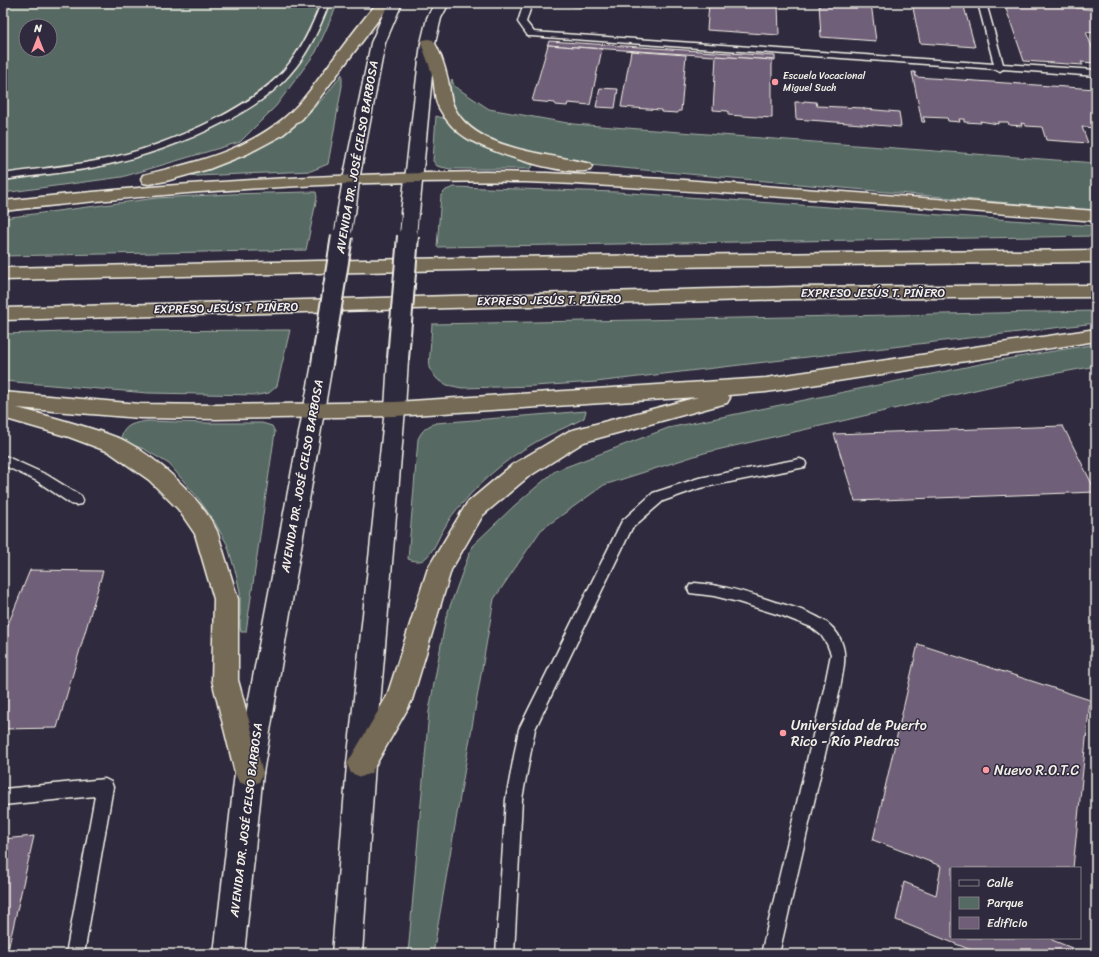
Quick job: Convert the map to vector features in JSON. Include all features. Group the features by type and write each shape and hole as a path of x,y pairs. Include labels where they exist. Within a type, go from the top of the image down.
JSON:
{"highway":[{"path":"28,203 188,170 236,154 263,140 290,122 304,107 384,3"},
{"path":"428,43 440,78 446,108 453,120 468,132 493,145 522,155 554,163 766,190"},
{"path":"3,206 184,188 351,180 484,177 546,178 766,190 1096,216"},
{"path":"3,274 493,263 1096,256"},
{"name":"EXPRESO JESÚS T. PIÑERO","path":"3,314 792,293 1096,292"},
{"path":"3,399 140,411 313,411 395,408 766,386 1096,335"},
{"path":"362,764 399,700 440,568 475,509 520,471 577,436 766,386"},
{"path":"3,411 75,431 117,446 157,474 186,503 206,531 226,600 226,680 249,773"}],"main road":[{"name":"AVENIDA DR. JOSÉ CELSO BARBOSA","path":"229,954 249,773 322,364 351,180 378,43 395,3"},
{"path":"347,954 362,764 395,408 410,213 428,43 434,18 442,3"}],"lane":[{"path":"3,177 79,167 132,155 200,132 249,105 271,88 287,72 298,58 318,24 324,3"},
{"path":"528,3 522,22 531,34 1000,68 1096,73"},
{"path":"982,3 1000,68"},
{"path":"4,464 42,478 76,500"},
{"path":"504,954 514,799 527,729 627,525 658,497 699,483 800,464"},
{"path":"695,589 714,590 738,596 786,611 816,623 826,631 834,641 838,654 832,689 770,954"},
{"path":"3,797 105,787 74,954"}],"green space":[{"path":"3,3 338,3 316,52 276,106 240,142 122,177 3,193"},
{"path":"342,74 342,86 328,164 311,171 191,175 195,171 249,154 286,132 309,113 326,95"},
{"path":"452,79 454,86 489,109 573,124 1096,163 1096,211 578,164 504,145 465,126 456,116 452,106 450,95"},
{"path":"436,116 446,119 454,128 481,146 515,159 532,163 533,166 529,169 450,169 437,166 433,161"},
{"path":"454,187 617,192 1096,226 1096,236 437,247 441,195 446,190"},
{"path":"316,192 317,197 306,250 3,256 3,218 157,198 230,194"},
{"path":"1096,311 1096,323 596,382 534,386 462,388 447,385 437,379 429,368 432,324"},
{"path":"290,330 277,386 269,393 258,395 148,393 3,381 3,334 99,331"},
{"path":"1096,344 1096,366 1014,381 704,453 604,485 541,530 494,599 433,954 408,954 429,711 446,617 472,546 515,505 555,471 668,428 1000,360"},
{"path":"586,411 584,418 526,448 491,474 454,512 427,557 420,561 408,559 418,439 425,429 436,423"},
{"path":"147,421 262,423 272,426 275,432 246,632 241,632 240,627 240,592 236,574 227,544 214,521 198,498 169,464 144,449 125,442 121,437 125,429 131,425"}],"building":[{"path":"561,3 585,3 584,7"},
{"path":"628,3 668,3 668,8 643,8 643,4"},
{"path":"709,3 778,3 779,35 707,30"},
{"path":"819,3 871,3 876,41 821,37"},
{"path":"912,3 963,3 975,47 920,43"},
{"path":"1004,3 1073,3 1076,8 1096,10 1096,33 1086,32 1096,57 1096,63 1081,62 1083,65 1024,61"},
{"path":"549,41 775,56 775,60 547,45"},
{"path":"548,45 602,49 590,105 568,103 567,106 555,105 555,103 532,101"},
{"path":"631,51 686,55 681,111 678,111 678,113 661,112 661,110 621,107"},
{"path":"716,56 772,60 772,118 728,115 728,111 713,110"},
{"path":"912,72 915,72 916,77 1096,89 1096,128 1082,127 1088,143 1046,140 1042,127 1026,126 1025,124 1021,123 1022,126 1009,125 1008,122 998,122 998,124 980,121 981,123 964,122 964,119 959,119 960,122 948,121 947,118 923,117 925,122 922,122"},
{"path":"600,88 618,89 615,108 596,107"},
{"path":"795,102 816,102 817,106 864,108 899,112 901,127 796,119"},
{"path":"1063,426 1096,492 855,501 834,434"},
{"path":"30,570 103,571 57,728 3,729 3,637"},
{"name":"Nuevo R.O.T.C","path":"918,644 1090,700 1073,867 951,867 951,939 1052,939 1072,948 1072,954 981,954 896,920 904,882 936,895 941,866 873,840"},
{"path":"34,836 7,954 3,954 3,839"}],"place":[{"name":"Escuela Vocacional Miguel Such","path":"775,82"},
{"name":"Universidad de Puerto Rico - Río Piedras","path":"783,733"},
{"name":"Nuevo R.O.T.C","path":"986,770"}]}
